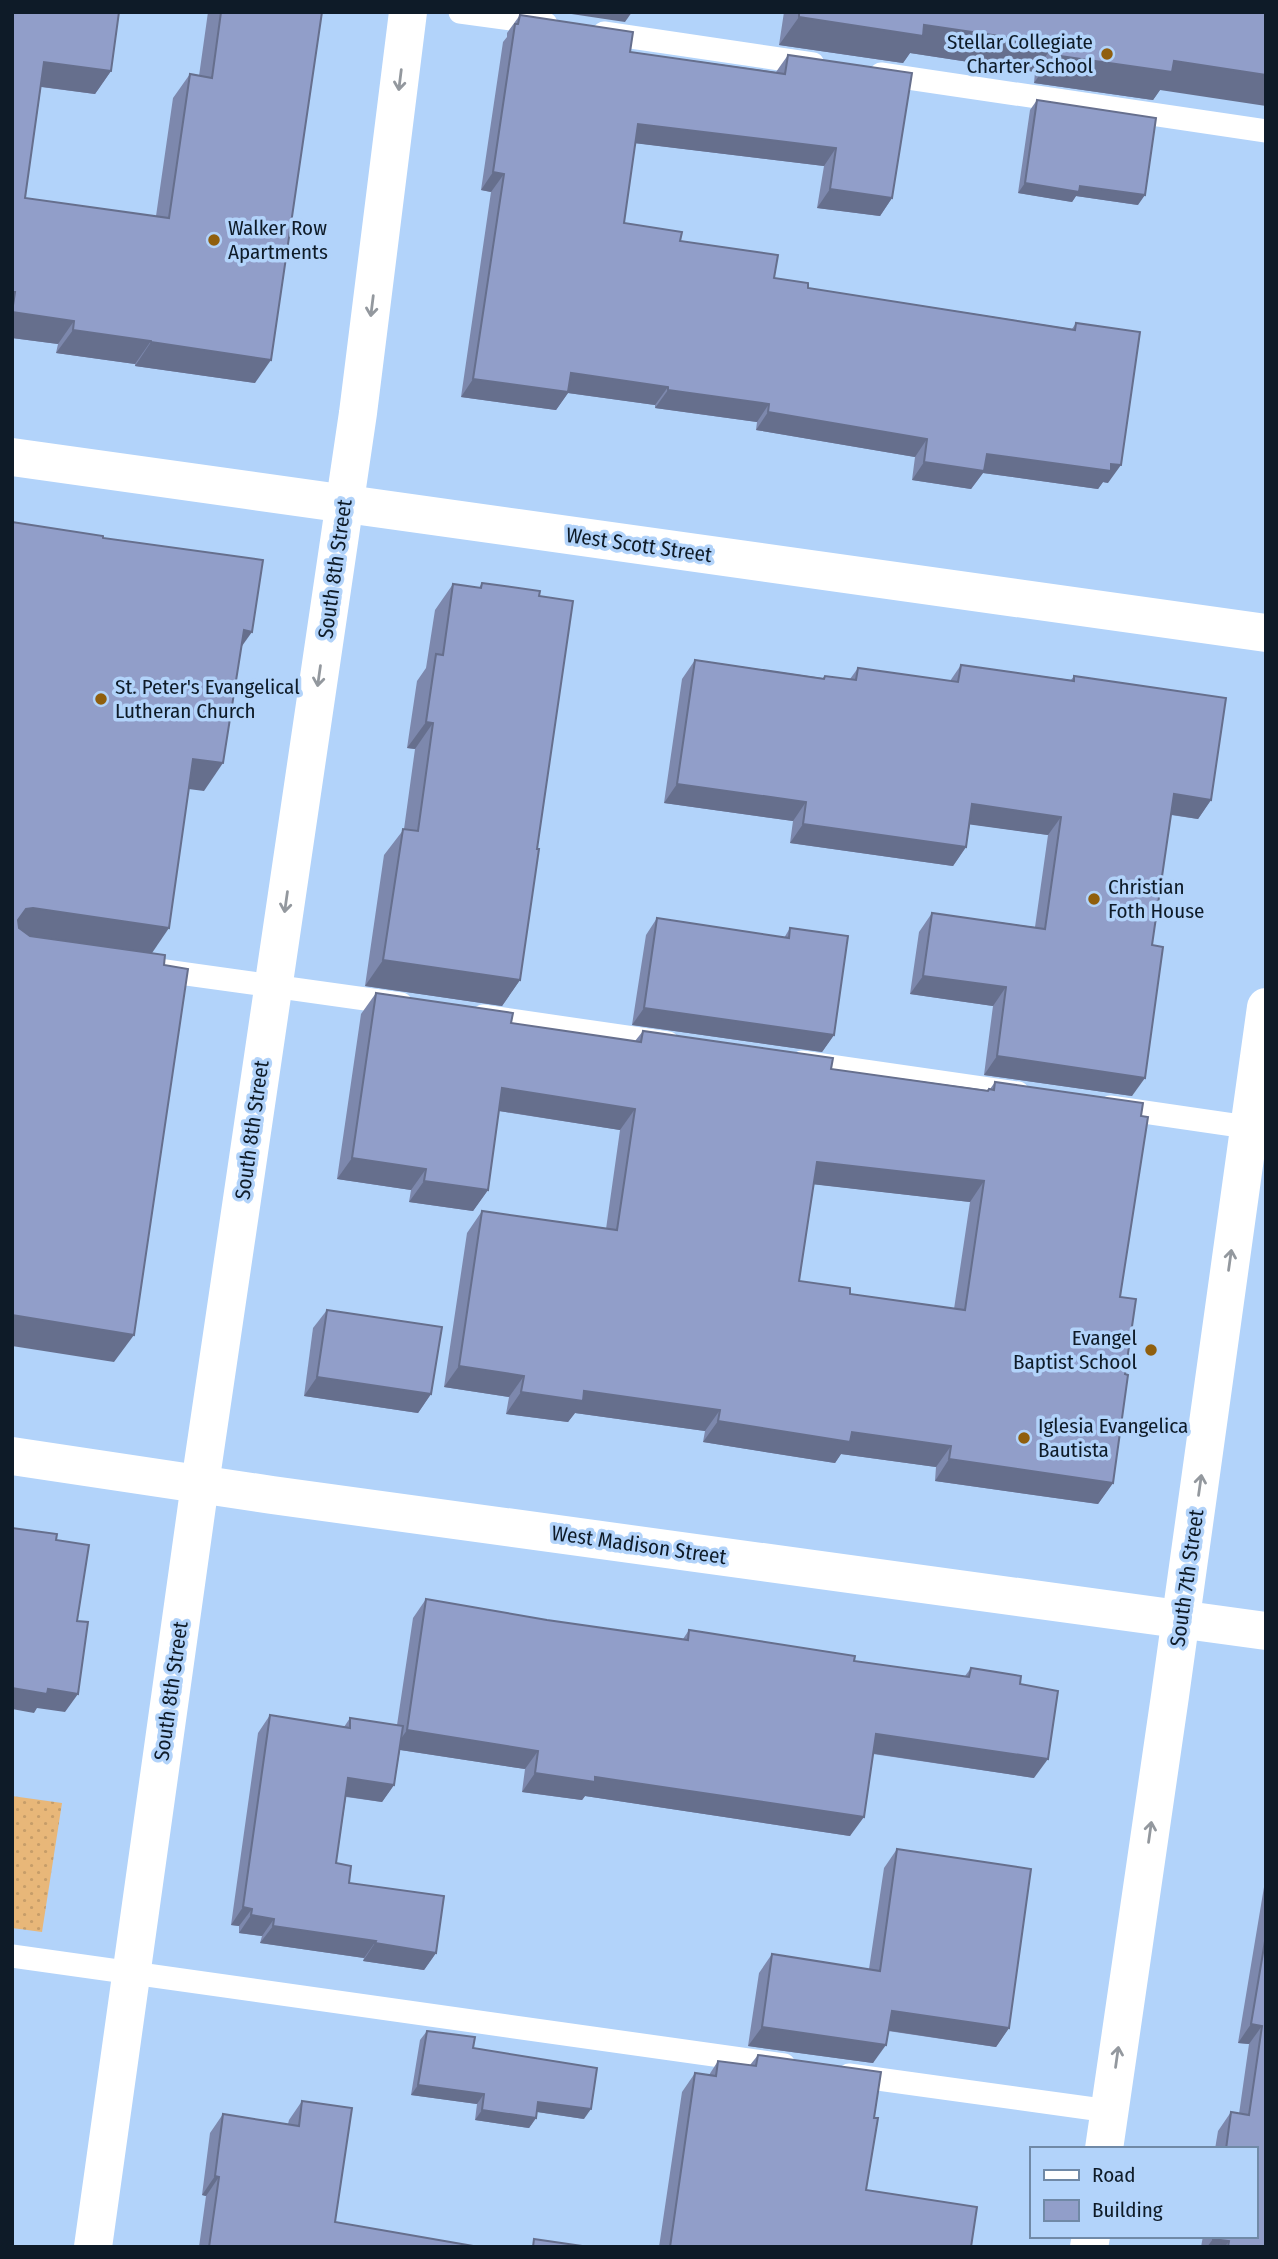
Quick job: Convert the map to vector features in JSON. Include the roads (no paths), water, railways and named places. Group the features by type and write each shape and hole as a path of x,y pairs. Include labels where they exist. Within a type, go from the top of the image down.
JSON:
{"street":[{"name":"South 8th Street","path":"93,2247 200,1484 345,504 408,12"},
{"name":"West Scott Street","path":"12,457 1266,633"},
{"name":"South 7th Street","path":"1104,2147 1266,1007"},
{"name":"West Madison Street","path":"12,1456 1266,1631"}],"lane":[{"path":"460,12 831,67"},
{"path":"859,71 1266,131"},
{"path":"141,968 429,1008"},
{"path":"456,1012 690,1046"},
{"path":"786,1060 1033,1096"},
{"path":"1088,1103 1247,1127"},
{"path":"12,1956 1109,2111"}],"place":[{"name":"Stellar Collegiate Charter School","path":"1107,54"},
{"name":"Walker Row Apartments","path":"214,240"},
{"name":"St. Peter's Evangelical Lutheran Church","path":"101,699"},
{"name":"Christian Foth House","path":"1094,899"},
{"name":"Evangel Baptist School","path":"1151,1350"},
{"name":"Iglesia Evangelica Bautista","path":"1024,1438"}]}
